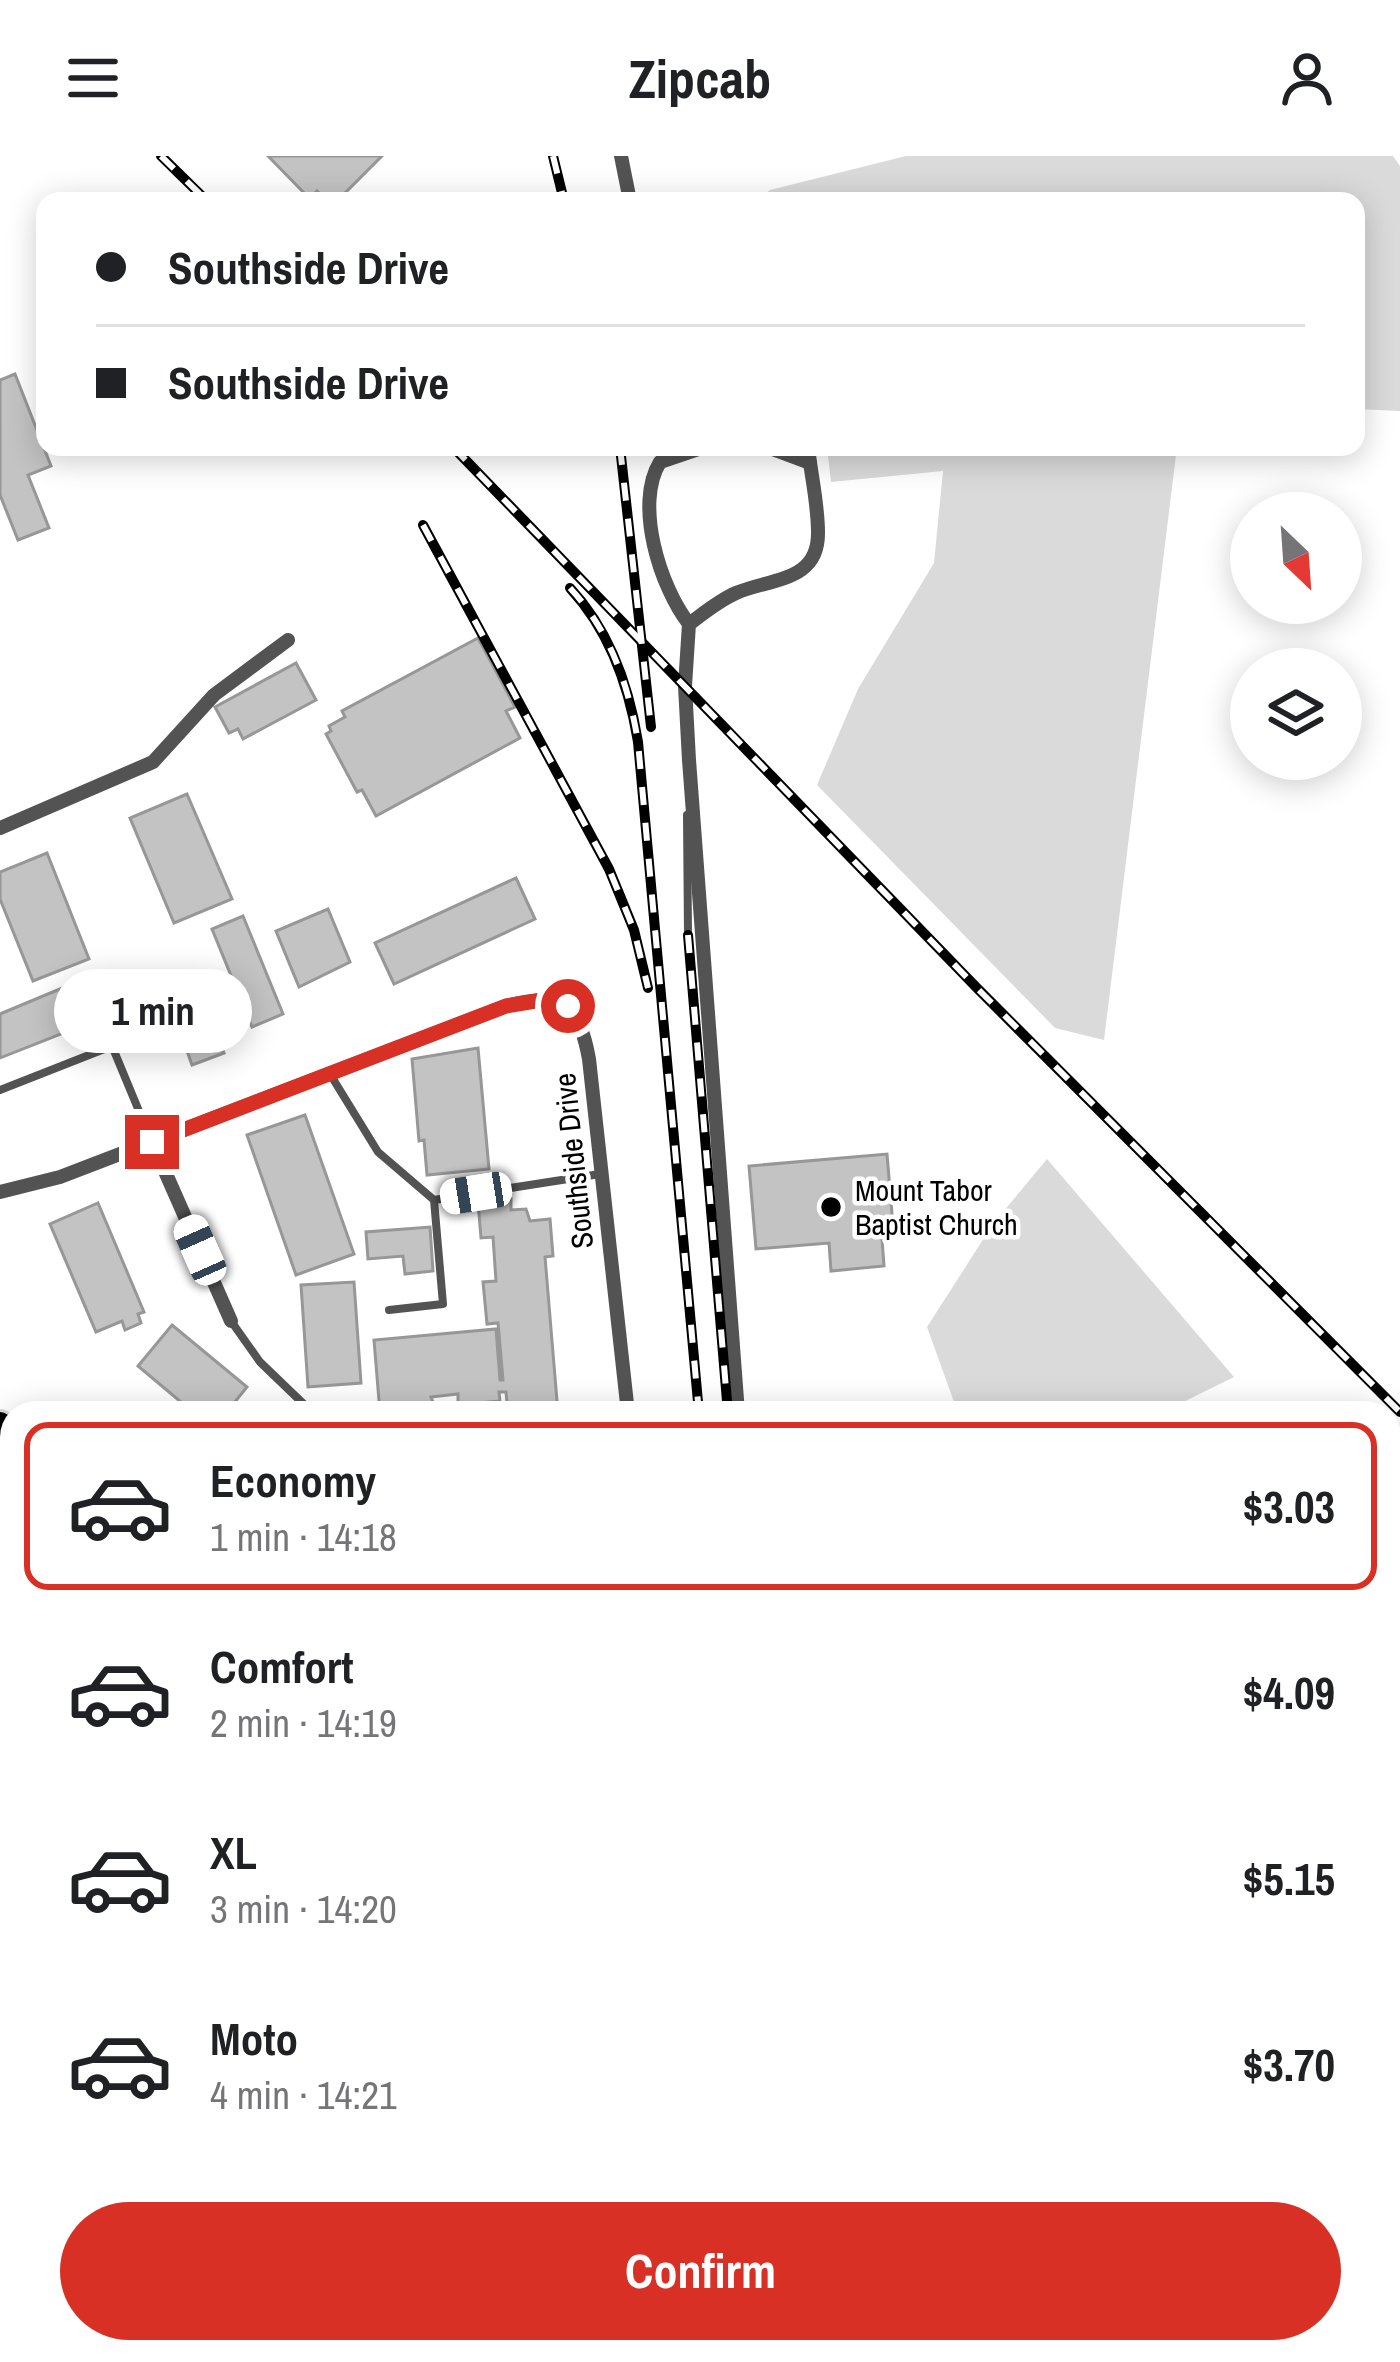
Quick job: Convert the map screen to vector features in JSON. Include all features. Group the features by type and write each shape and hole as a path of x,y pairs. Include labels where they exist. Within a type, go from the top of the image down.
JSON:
{"street":[{"path":"621,156 628,192"},
{"path":"678,456 660,462 648,481 648,502 666,587 689,624 685,686 689,760 737,1401"},
{"path":"689,624 720,601 788,579 815,556 818,534 809,456"},
{"path":"0,828 152,761 214,695 287,640"},
{"name":"Southside Drive","path":"0,1192 60,1177 506,1006 548,999 568,1006 585,1040 627,1401"},
{"path":"152,1142 231,1321"}],"lane":[{"path":"688,935 689,760"},
{"path":"0,1090 112,1046 152,1142"},
{"path":"329,1073 378,1152 434,1200 443,1304 389,1310"},
{"path":"434,1200 602,1174"},
{"path":"231,1321 260,1362 301,1401"}],"shaded area":[{"path":"906,156 1393,156 1400,166 1400,411 1365,409 1365,192 770,190"},
{"path":"828,456 1176,456 1104,1040 1055,1028 817,785 858,689 934,563 943,471 831,482"},
{"path":"1047,1159 1234,1377 1185,1401 954,1401 927,1327 993,1224"}],"building":[{"path":"268,156 382,156 346,192 303,192"},
{"path":"15,374 36,428 36,456 47,456 51,466 28,475 49,528 18,540 0,495 0,380"},
{"path":"478,638 515,707 506,711 520,738 376,816 362,790 357,792 326,734 331,731 329,726 345,717 342,711"},
{"path":"296,663 316,700 243,739 238,729 229,733 215,707"},
{"path":"187,794 232,899 174,923 130,818"},
{"path":"47,853 89,959 33,981 0,899 0,872"},
{"path":"516,878 535,919 394,984 375,943"},
{"path":"328,909 350,962 299,987 276,931"},
{"path":"243,916 283,1014 252,1027 212,929"},
{"path":"195,971 224,1053 192,1065 163,983"},
{"path":"79,981 84,993 78,995 89,1023 0,1058 0,1014"},
{"path":"478,1048 489,1169 427,1175 412,1059"},
{"path":"305,1115 354,1254 296,1275 247,1135"},
{"path":"887,1154 894,1237 882,1239 884,1266 831,1271 829,1243 756,1249 749,1166"},
{"path":"511,1199 511,1210 526,1209 530,1221 550,1219 553,1256 545,1257 557,1401 507,1401 506,1392 499,1392 500,1401 458,1401 458,1394 431,1397 432,1401 379,1401 374,1340 496,1329 503,1380 498,1323 487,1324 483,1282 496,1281 493,1237 481,1238 478,1202"},
{"path":"98,1203 144,1312 138,1314 141,1323 125,1330 122,1321 96,1332 50,1224"},
{"path":"430,1227 433,1271 405,1274 403,1256 368,1259 366,1232"},
{"path":"354,1282 361,1383 308,1387 301,1285"},
{"path":"172,1325 247,1387 236,1401 180,1401 138,1366"}],"railway":[{"path":"161,156 198,192"},
{"path":"553,156 562,192"},
{"path":"462,456 977,988 1389,1401"},
{"path":"621,456 651,727"},
{"path":"423,525 609,869 634,930 648,988"},
{"path":"570,588 596,622 616,660 638,742 698,1401"},
{"path":"688,935 727,1401"}],"place":[{"name":"Mount Tabor Baptist Church","path":"831,1207"}],"route":[{"path":"152,1142 506,1006 548,999 568,1006"}]}
